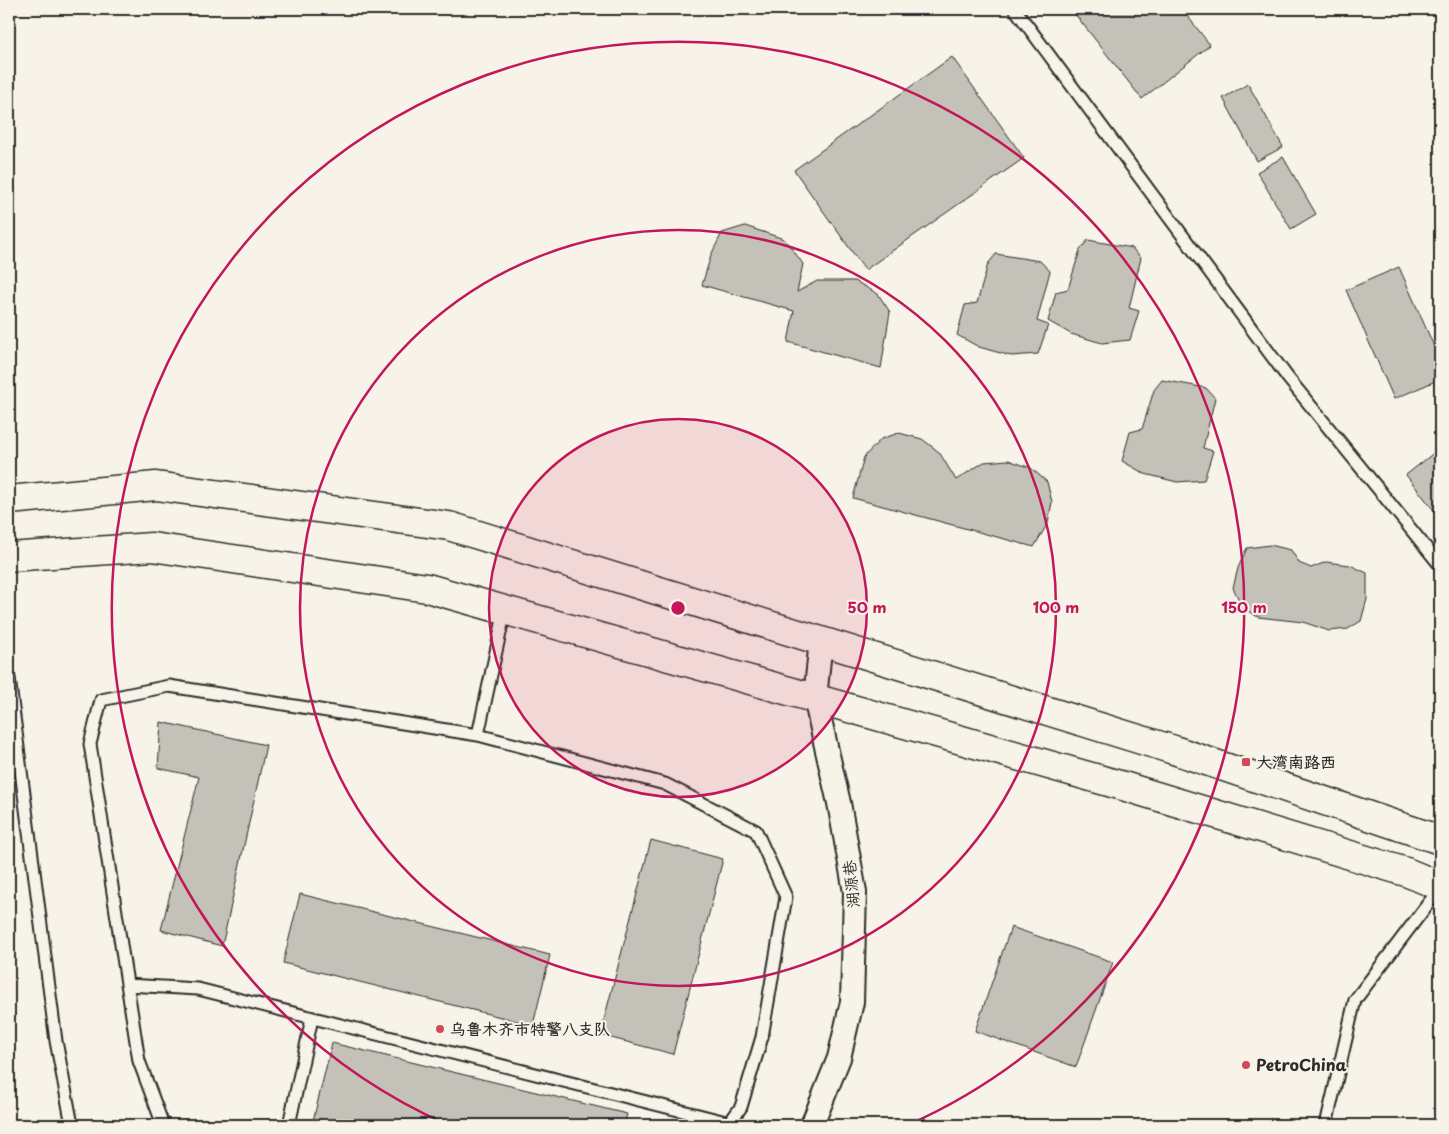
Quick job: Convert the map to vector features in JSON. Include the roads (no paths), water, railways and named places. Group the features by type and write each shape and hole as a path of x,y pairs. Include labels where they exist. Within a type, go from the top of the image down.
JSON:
{"main road":[{"path":"9,500 156,486 449,526 1174,750 1440,840"},
{"path":"9,557 152,547 427,588 1123,786 1406,872 1440,887"}],"street":[{"name":"湖源巷","path":"812,1125 839,1058 852,1002 855,892 839,803 815,698 821,640"}],"lane":[{"path":"1016,9 1288,378 1440,565"},
{"path":"478,735 505,610"},
{"path":"9,678 56,1041 72,1125"},
{"path":"127,985 198,989 729,1124 741,1107 762,1037 786,897 756,831 664,784 478,735 169,686 101,700 90,744 127,985 139,1061 163,1125"},
{"path":"1326,1125 1355,1000 1440,887"},
{"path":"289,1125 312,1018"}],"place":[{"name":"大湾南路西","path":"1246,762"},
{"name":"乌鲁木齐市特警八支队","path":"440,1029"},
{"name":"PetroChina","path":"1246,1065"}]}
